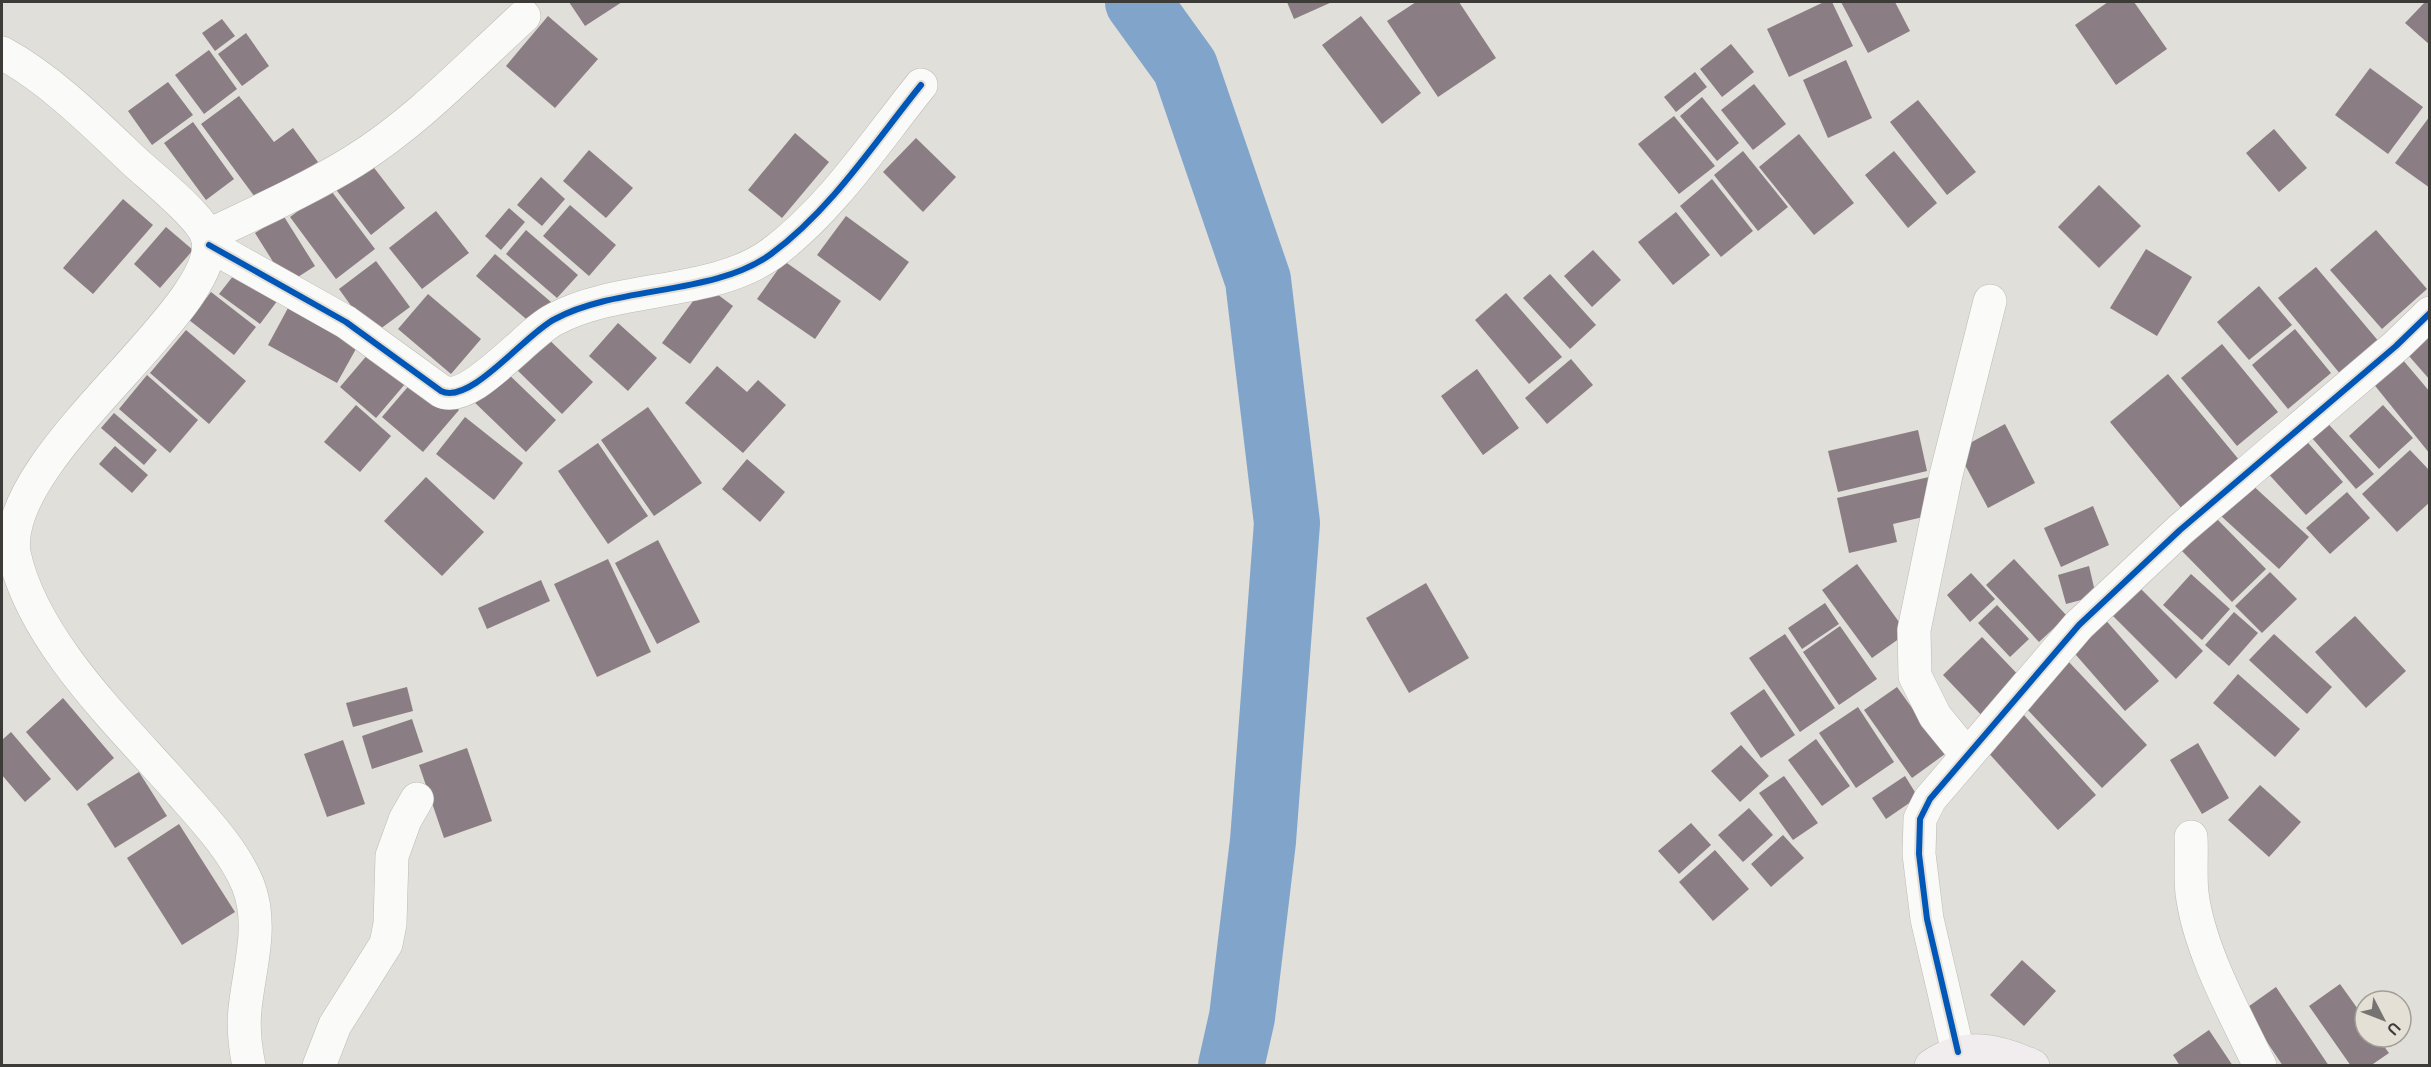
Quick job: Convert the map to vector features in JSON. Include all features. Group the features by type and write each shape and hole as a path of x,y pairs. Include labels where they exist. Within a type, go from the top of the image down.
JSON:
{"street":[{"path":"208,241 354,160 427,105 524,16"},
{"path":"2,53 44,82 113,141 197,220 208,241 207,263 189,292 84,414 34,478 15,520 12,545 20,577 53,640 83,681 199,813 242,871 251,895 256,926 245,1011 244,1036 249,1065"},
{"path":"208,241 346,322 441,391 449,394 458,393 476,384 544,325 568,312 618,298 738,271 769,255 793,236 828,199 921,85"},
{"path":"1966,754 1935,716 1919,684 1913,659 1914,630 1946,475 1990,301"},
{"path":"2033,1065 1985,1049 1945,1059 1927,919 1919,833 1920,819 1930,799 1966,754 2079,625 2180,530 2396,346 2430,313"},
{"path":"319,1065 335,1025 386,944 390,924 392,856 405,820 417,799"},
{"path":"2192,837 2192,892 2200,927 2260,1065"}],"building":[{"path":"569,2 622,2 585,26"},
{"path":"1287,2 1332,2 1294,19"},
{"path":"1416,2 1459,2 1496,58 1438,97 1387,21"},
{"path":"1824,2 1832,2 1853,46 1789,77 1767,29"},
{"path":"1841,2 1895,2 1910,31 1868,53"},
{"path":"2108,2 2134,2 2167,49 2116,85 2075,25"},
{"path":"2425,2 2430,2 2430,45 2405,23"},
{"path":"548,16 598,59 555,108 506,66"},
{"path":"1361,16 1421,93 1382,124 1322,45"},
{"path":"222,19 235,36 215,51 202,33"},
{"path":"246,33 269,66 242,86 218,54"},
{"path":"1731,44 1754,72 1722,97 1700,69"},
{"path":"209,50 237,89 204,114 175,75"},
{"path":"1846,60 1872,118 1828,138 1803,80"},
{"path":"2370,68 2423,107 2388,154 2335,115"},
{"path":"1695,72 1707,87 1676,112 1664,97"},
{"path":"168,82 193,115 152,145 128,111"},
{"path":"1754,84 1786,124 1753,150 1721,110"},
{"path":"239,96 274,142 293,128 318,162 260,204 201,124"},
{"path":"1702,97 1739,143 1717,161 1680,116"},
{"path":"1918,100 1976,172 1947,195 1890,122"},
{"path":"1674,116 1715,166 1679,194 1638,144"},
{"path":"2430,116 2430,188 2395,163"},
{"path":"193,122 234,179 206,200 164,143"},
{"path":"2274,129 2307,168 2279,192 2246,153"},
{"path":"795,133 829,162 782,218 748,190"},
{"path":"1799,134 1854,203 1814,235 1759,167"},
{"path":"916,138 956,177 923,212 883,172"},
{"path":"589,150 633,188 606,218 563,181"},
{"path":"1743,151 1788,207 1758,231 1714,175"},
{"path":"1894,151 1937,203 1908,228 1865,175"},
{"path":"368,160 405,208 371,235 334,187"},
{"path":"541,177 565,199 542,226 517,205"},
{"path":"1712,179 1753,231 1721,257 1680,206"},
{"path":"2099,185 2141,226 2099,268 2058,227"},
{"path":"329,188 375,249 336,279 290,217"},
{"path":"123,199 153,225 93,294 63,268"},
{"path":"570,205 616,245 589,276 543,236"},
{"path":"509,208 525,222 501,250 485,236"},
{"path":"436,211 469,253 422,289 389,248"},
{"path":"1676,212 1710,255 1673,285 1638,242"},
{"path":"283,215 315,266 287,284 255,233"},
{"path":"846,216 909,262 880,301 817,255"},
{"path":"166,227 193,250 160,288 134,264"},
{"path":"526,230 578,275 557,298 506,254"},
{"path":"2376,230 2427,289 2382,329 2330,270"},
{"path":"2146,249 2192,277 2157,336 2110,308"},
{"path":"1593,250 1621,280 1592,307 1564,276"},
{"path":"495,254 551,302 532,324 476,276"},
{"path":"376,261 410,307 372,335 339,289"},
{"path":"784,261 841,301 815,339 757,299"},
{"path":"241,266 281,296 260,324 219,294"},
{"path":"2316,267 2380,343 2341,375 2278,298"},
{"path":"1550,274 1596,325 1570,349 1523,298"},
{"path":"705,285 733,306 690,364 662,343"},
{"path":"2259,286 2292,325 2249,360 2217,322"},
{"path":"211,292 256,327 234,355 189,320"},
{"path":"1506,293 1562,357 1529,384 1475,320"},
{"path":"428,294 481,339 451,374 398,329"},
{"path":"288,308 357,347 337,383 268,345"},
{"path":"618,323 657,358 628,391 589,356"},
{"path":"2430,324 2430,380 2402,348"},
{"path":"2295,329 2331,373 2288,409 2252,365"},
{"path":"186,330 246,381 209,424 150,373"},
{"path":"539,330 593,382 562,414 509,362"},
{"path":"2222,344 2278,412 2237,446 2181,378"},
{"path":"375,346 411,377 376,418 340,387"},
{"path":"2397,353 2430,392 2430,454 2368,377"},
{"path":"1571,359 1593,385 1547,424 1525,398"},
{"path":"717,366 747,392 758,380 786,405 743,453 685,403"},
{"path":"501,367 556,420 526,452 470,398"},
{"path":"1477,369 1519,428 1483,455 1441,396"},
{"path":"2168,374 2240,461 2182,509 2110,422"},
{"path":"147,375 198,420 170,453 119,409"},
{"path":"418,375 459,410 423,452 382,417"},
{"path":"356,405 391,436 360,472 324,442"},
{"path":"2383,405 2413,438 2379,469 2349,436"},
{"path":"648,407 702,483 654,516 601,440"},
{"path":"114,413 157,450 144,465 101,428"},
{"path":"465,417 523,463 494,500 436,454"},
{"path":"2322,417 2374,474 2356,489 2306,431"},
{"path":"2005,424 2035,483 1988,508 1957,450"},
{"path":"1918,430 1927,471 1838,492 1828,451"},
{"path":"2301,435 2343,482 2306,515 2264,469"},
{"path":"598,443 648,516 608,544 558,471"},
{"path":"115,446 148,475 132,493 99,464"},
{"path":"2410,450 2430,471 2430,502 2397,532 2362,494"},
{"path":"747,459 785,492 760,522 722,489"},
{"path":"426,477 484,532 442,576 384,521"},
{"path":"1929,477 1936,514 1893,524 1897,542 1849,553 1837,498"},
{"path":"2249,482 2309,537 2279,569 2220,515"},
{"path":"2347,492 2370,518 2330,554 2306,528"},
{"path":"2093,506 2109,545 2061,567 2044,528"},
{"path":"2216,518 2266,569 2232,602 2182,551"},
{"path":"658,540 700,622 657,644 615,563"},
{"path":"608,559 651,652 597,677 554,584"},
{"path":"2014,559 2067,616 2039,642 1986,585"},
{"path":"1857,564 1907,633 1872,658 1822,590"},
{"path":"2089,566 2096,596 2066,604 2058,575"},
{"path":"2270,572 2297,599 2262,633 2235,606"},
{"path":"1971,573 1995,599 1970,622 1947,595"},
{"path":"2191,574 2230,609 2202,640 2163,605"},
{"path":"541,580 550,601 487,629 478,608"},
{"path":"2132,580 2203,651 2176,679 2105,608"},
{"path":"1426,583 1469,658 1409,693 1366,618"},
{"path":"1825,603 1839,624 1802,649 1788,628"},
{"path":"1997,605 2029,639 2010,657 1978,623"},
{"path":"2234,612 2258,633 2229,666 2205,645"},
{"path":"2355,616 2406,671 2366,708 2315,652"},
{"path":"2103,617 2159,681 2125,711 2069,647"},
{"path":"1840,626 1877,679 1839,705 1803,652"},
{"path":"1785,634 1835,708 1800,732 1749,658"},
{"path":"2274,634 2332,687 2307,714 2249,660"},
{"path":"1982,637 2025,682 1986,720 1943,675"},
{"path":"2068,661 2147,745 2102,788 2023,705"},
{"path":"2238,674 2300,729 2275,757 2213,703"},
{"path":"407,687 413,711 353,727 346,703"},
{"path":"1897,687 1945,754 1912,778 1864,710"},
{"path":"1764,689 1795,735 1761,758 1730,713"},
{"path":"63,698 114,758 77,791 26,732"},
{"path":"1858,707 1894,762 1856,788 1819,733"},
{"path":"2023,714 2096,795 2058,830 1985,749"},
{"path":"412,719 423,752 372,769 362,736"},
{"path":"11,732 51,779 25,802 2,775 2,740"},
{"path":"1816,739 1850,786 1822,806 1788,760"},
{"path":"343,740 365,804 327,817 304,754"},
{"path":"2198,743 2229,798 2202,814 2170,760"},
{"path":"1741,745 1769,776 1740,802 1711,771"},
{"path":"467,748 492,821 444,838 419,765"},
{"path":"139,772 167,816 115,848 87,804"},
{"path":"1784,776 1818,823 1793,840 1759,793"},
{"path":"1905,776 1918,797 1886,819 1872,798"},
{"path":"2260,785 2301,822 2269,857 2228,820"},
{"path":"1749,808 1773,835 1743,862 1718,835"},
{"path":"1691,823 1711,845 1679,874 1658,851"},
{"path":"179,824 235,912 182,945 127,858"},
{"path":"1783,835 1804,858 1771,887 1751,864"},
{"path":"1715,850 1749,889 1713,921 1679,882"},
{"path":"2022,960 2056,991 2024,1026 1990,995"},
{"path":"2340,984 2353,1002 2353,1049 2386,1049 2389,1053 2370,1066 2351,1066 2309,1006"},
{"path":"2276,987 2329,1066 2283,1066 2245,1009"},
{"path":"2209,1030 2233,1066 2180,1066 2173,1055"}],"waterway":[{"path":"1138,2 1185,67 1258,280 1287,523 1263,841 1242,1017 1231,1066"}],"cycle path":[{"path":"209,245 346,322 441,391 453,393 482,379 543,327 580,308 607,300 722,277 748,267 771,254 793,236 833,196 921,85"},
{"path":"1958,1052 1927,919 1919,854 1920,819 1930,799 2079,625 2180,530 2396,346 2430,313"}]}
